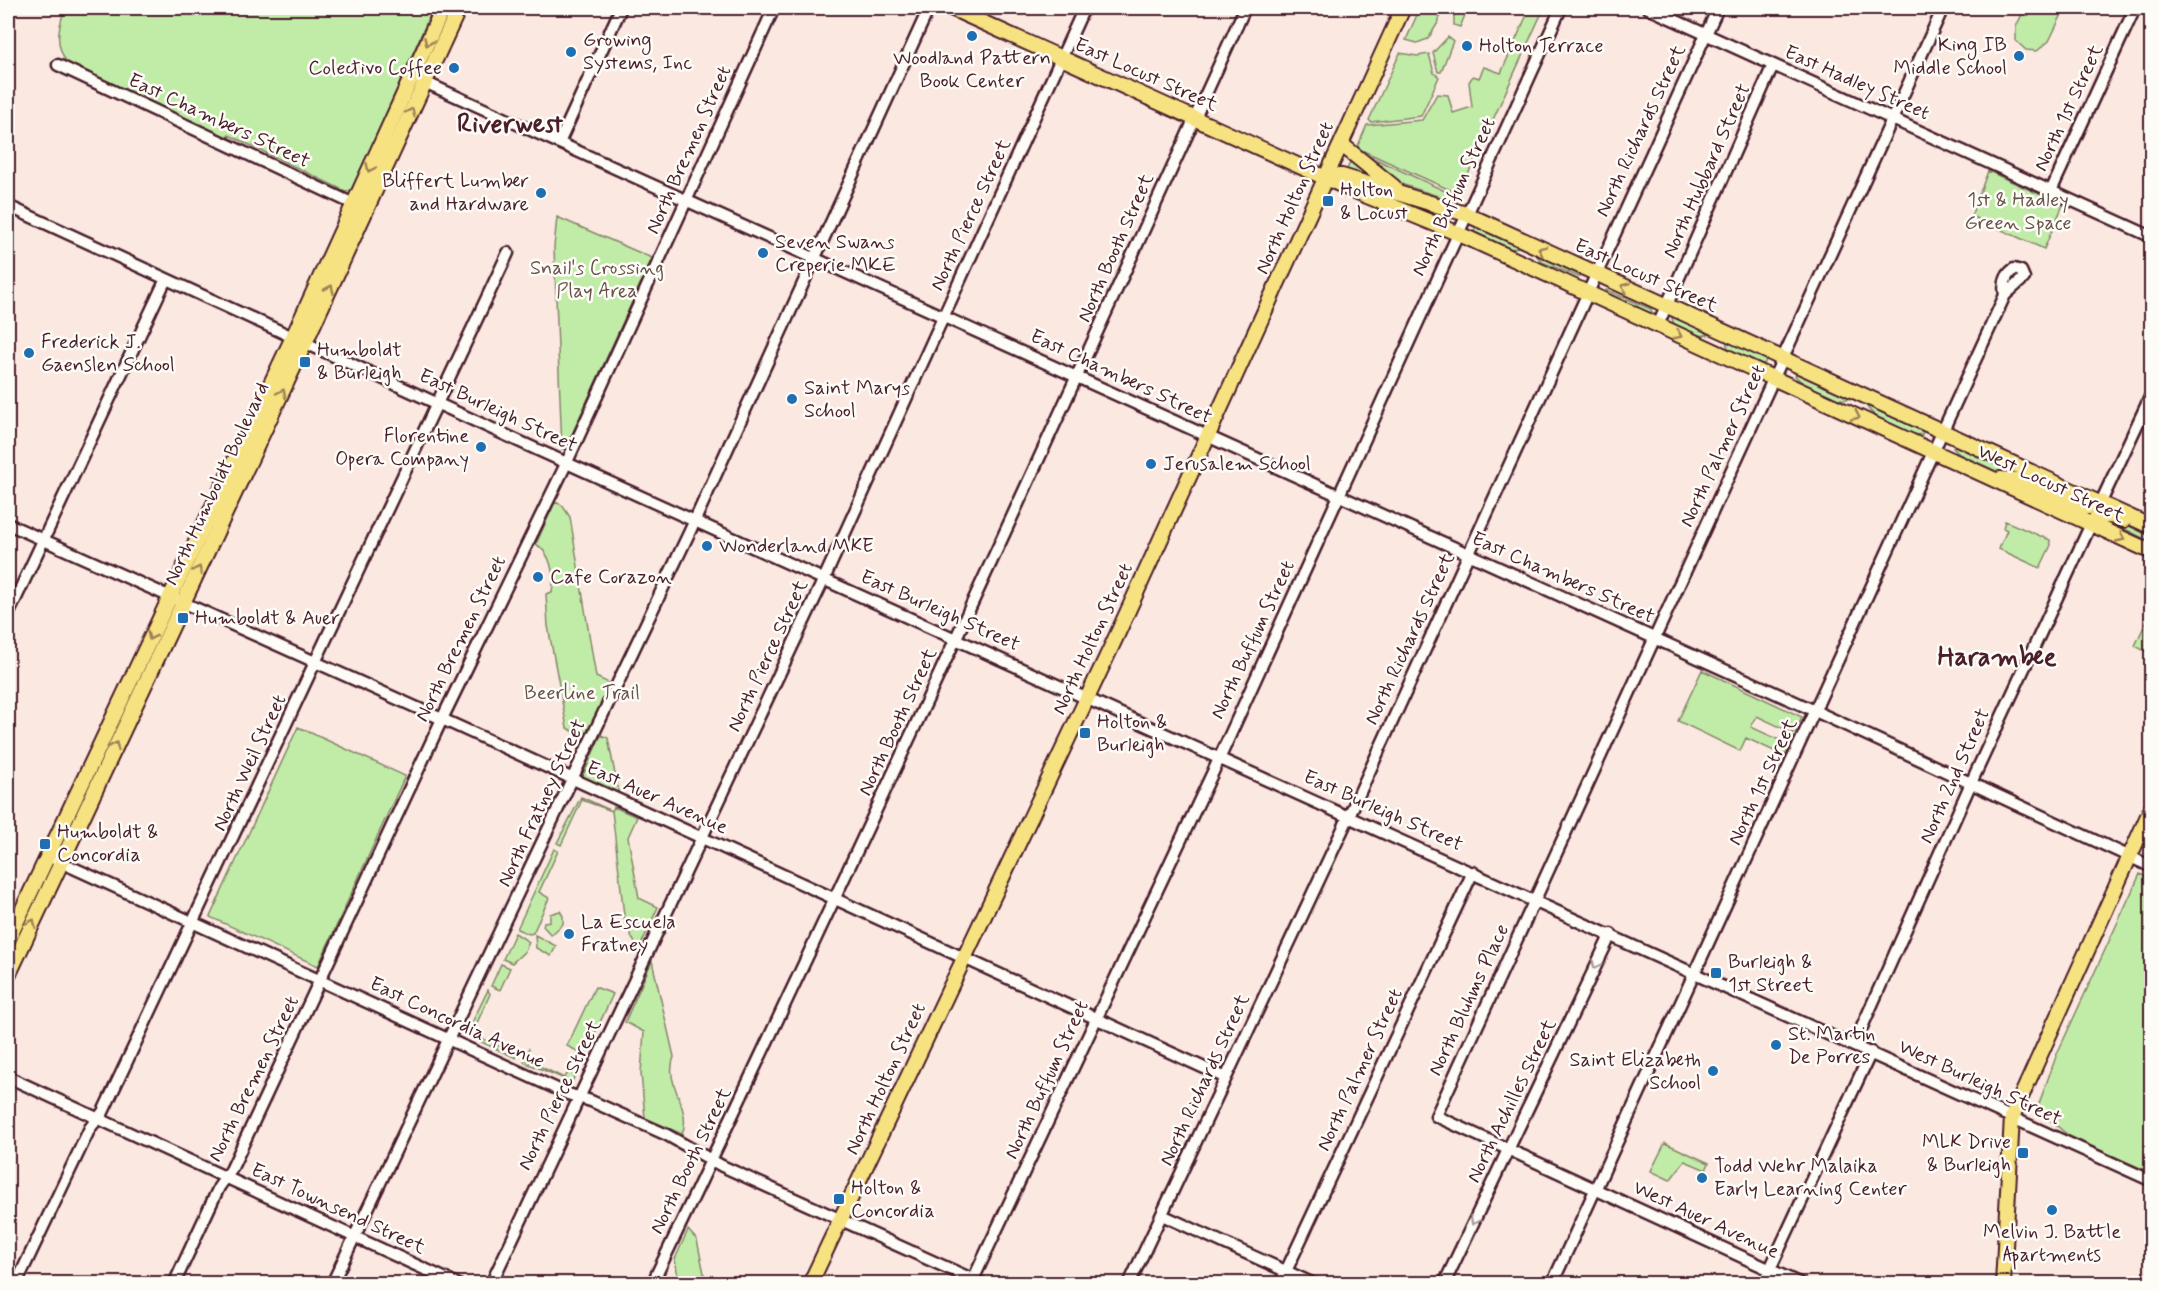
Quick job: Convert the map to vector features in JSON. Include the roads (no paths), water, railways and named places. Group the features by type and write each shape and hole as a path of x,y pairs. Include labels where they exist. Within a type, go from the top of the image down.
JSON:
{"main road":[{"name":"North Humboldt Boulevard","path":"8,940 47,856 176,600 299,340 366,209 418,79 443,8"},
{"name":"North Humboldt Boulevard","path":"299,340 353,204 418,79 459,8"},
{"name":"East Locust Street","path":"951,8 1350,189 1457,233 1934,451"},
{"name":"North Holton Street","path":"810,1284 1209,437 1403,8"},
{"path":"1341,144 1403,194"},
{"name":"East Locust Street","path":"1326,177 1342,176 1466,214 1943,433"},
{"name":"West Locust Street","path":"1943,433 2101,502 2151,527"},
{"name":"West Locust Street","path":"1934,451 2151,552"},
{"path":"1992,478 2020,480 2078,507 2090,507 2101,502"},
{"path":"2091,524 2095,519 2110,515 2151,534"},
{"name":"North Humboldt Boulevard","path":"8,976 13,948 61,862 176,600"},
{"path":"2003,1284 2012,1117 2151,807"}],"street":[{"path":"560,143 621,8"},
{"name":"North Bremen Street","path":"174,1284 321,981 442,719 567,462 774,8"},
{"name":"North Fratney Street","path":"332,1284 450,1040 695,520 929,8"},
{"name":"North Pierce Street","path":"491,1284 824,579 1084,8"},
{"name":"North Booth Street","path":"652,1284 836,899 1245,8"},
{"name":"North Buffum Street","path":"976,1282 1096,1018 1220,757 1561,8"},
{"name":"East Hadley Street","path":"1648,8 2151,237"},
{"name":"North Richards Street","path":"1130,1284 1224,1077 1349,816 1469,556 1595,274 1718,8"},
{"name":"North Palmer Street","path":"1535,900 1943,8"},
{"name":"North 1st Street","path":"2051,191 2135,8"},
{"name":"East Chambers Street","path":"58,65 366,209"},
{"name":"North Hubbard Street","path":"1658,325 1773,65"},
{"name":"East Chambers Street","path":"418,79 1815,711 2151,867"},
{"name":"East Burleigh Street","path":"8,206 824,579 1696,972"},
{"name":"North Weil Street","path":"16,1284 195,923 508,253"},
{"path":"8,615 166,279"},
{"name":"North 1st Street","path":"1552,1284 2005,295"},
{"path":"2101,502 2151,393"},
{"name":"East Auer Avenue","path":"8,524 442,719 1224,1077"},
{"name":"North 2nd Street","path":"1854,1045 1971,783 2091,524"},
{"name":"East Concordia Avenue","path":"47,856 450,1040 667,1135 712,1160 976,1282"},
{"name":"North Palmer Street","path":"1280,1284 1473,872"},
{"name":"North Bluhms Place","path":"1508,1149 1436,1116 1535,900"},
{"name":"North Achilles Street","path":"1444,1284 1611,934"},
{"name":"West Burleigh Street","path":"1696,972 2151,1181"},
{"path":"1763,1284 1870,1052"},
{"name":"East Townsend Street","path":"8,1077 457,1284"},
{"path":"1508,1149 1597,1190"},
{"name":"West Auer Avenue","path":"1597,1190 1801,1284"},
{"path":"1162,1215 1314,1284"}],"place":[{"name":"Woodland Pattern Book Center","path":"972,36"},
{"name":"Holton Terrace","path":"1467,46"},
{"name":"Growing Systems, Inc","path":"571,52"},
{"name":"King IB Middle School","path":"2019,56"},
{"name":"Colectivo Coffee","path":"454,68"},
{"name":"Bliffert Lumber and Hardware","path":"541,193"},
{"name":"Holton & Locust","path":"1328,201"},
{"name":"Seven Swans Creperie MKE","path":"763,253"},
{"name":"Frederick J. Gaenslen School","path":"29,353"},
{"name":"Humboldt & Burleigh","path":"305,362"},
{"name":"Saint Marys School","path":"792,399"},
{"name":"Florentine Opera Company","path":"481,447"},
{"name":"Jerusalem School","path":"1151,464"},
{"name":"Wonderland MKE","path":"707,546"},
{"name":"Cafe Corazon","path":"538,577"},
{"name":"Humboldt & Auer","path":"183,618"},
{"name":"Holton & Burleigh","path":"1085,733"},
{"name":"Humboldt & Concordia","path":"45,844"},
{"name":"La Escuela Fratney","path":"569,934"},
{"name":"Burleigh & 1st Street","path":"1716,973"},
{"name":"St. Martin De Porres","path":"1776,1045"},
{"name":"Saint Elizabeth School","path":"1713,1071"},
{"name":"MLK Drive & Burleigh","path":"2023,1153"},
{"name":"Todd Wehr Malaika Early Learning Center","path":"1702,1178"},
{"name":"Holton & Concordia","path":"839,1199"},
{"name":"Melvin J. Battle Apartments","path":"2052,1210"}],"district":[{"name":"Riverwest","path":"510,125"},
{"name":"Harambee","path":"1997,658"}],"park label":[{"name":"1st & Hadley Green Space","path":"2018,212"},
{"name":"Snail's Crossing Play Area","path":"597,280"},
{"name":"Beerline Trail","path":"582,693"}]}
